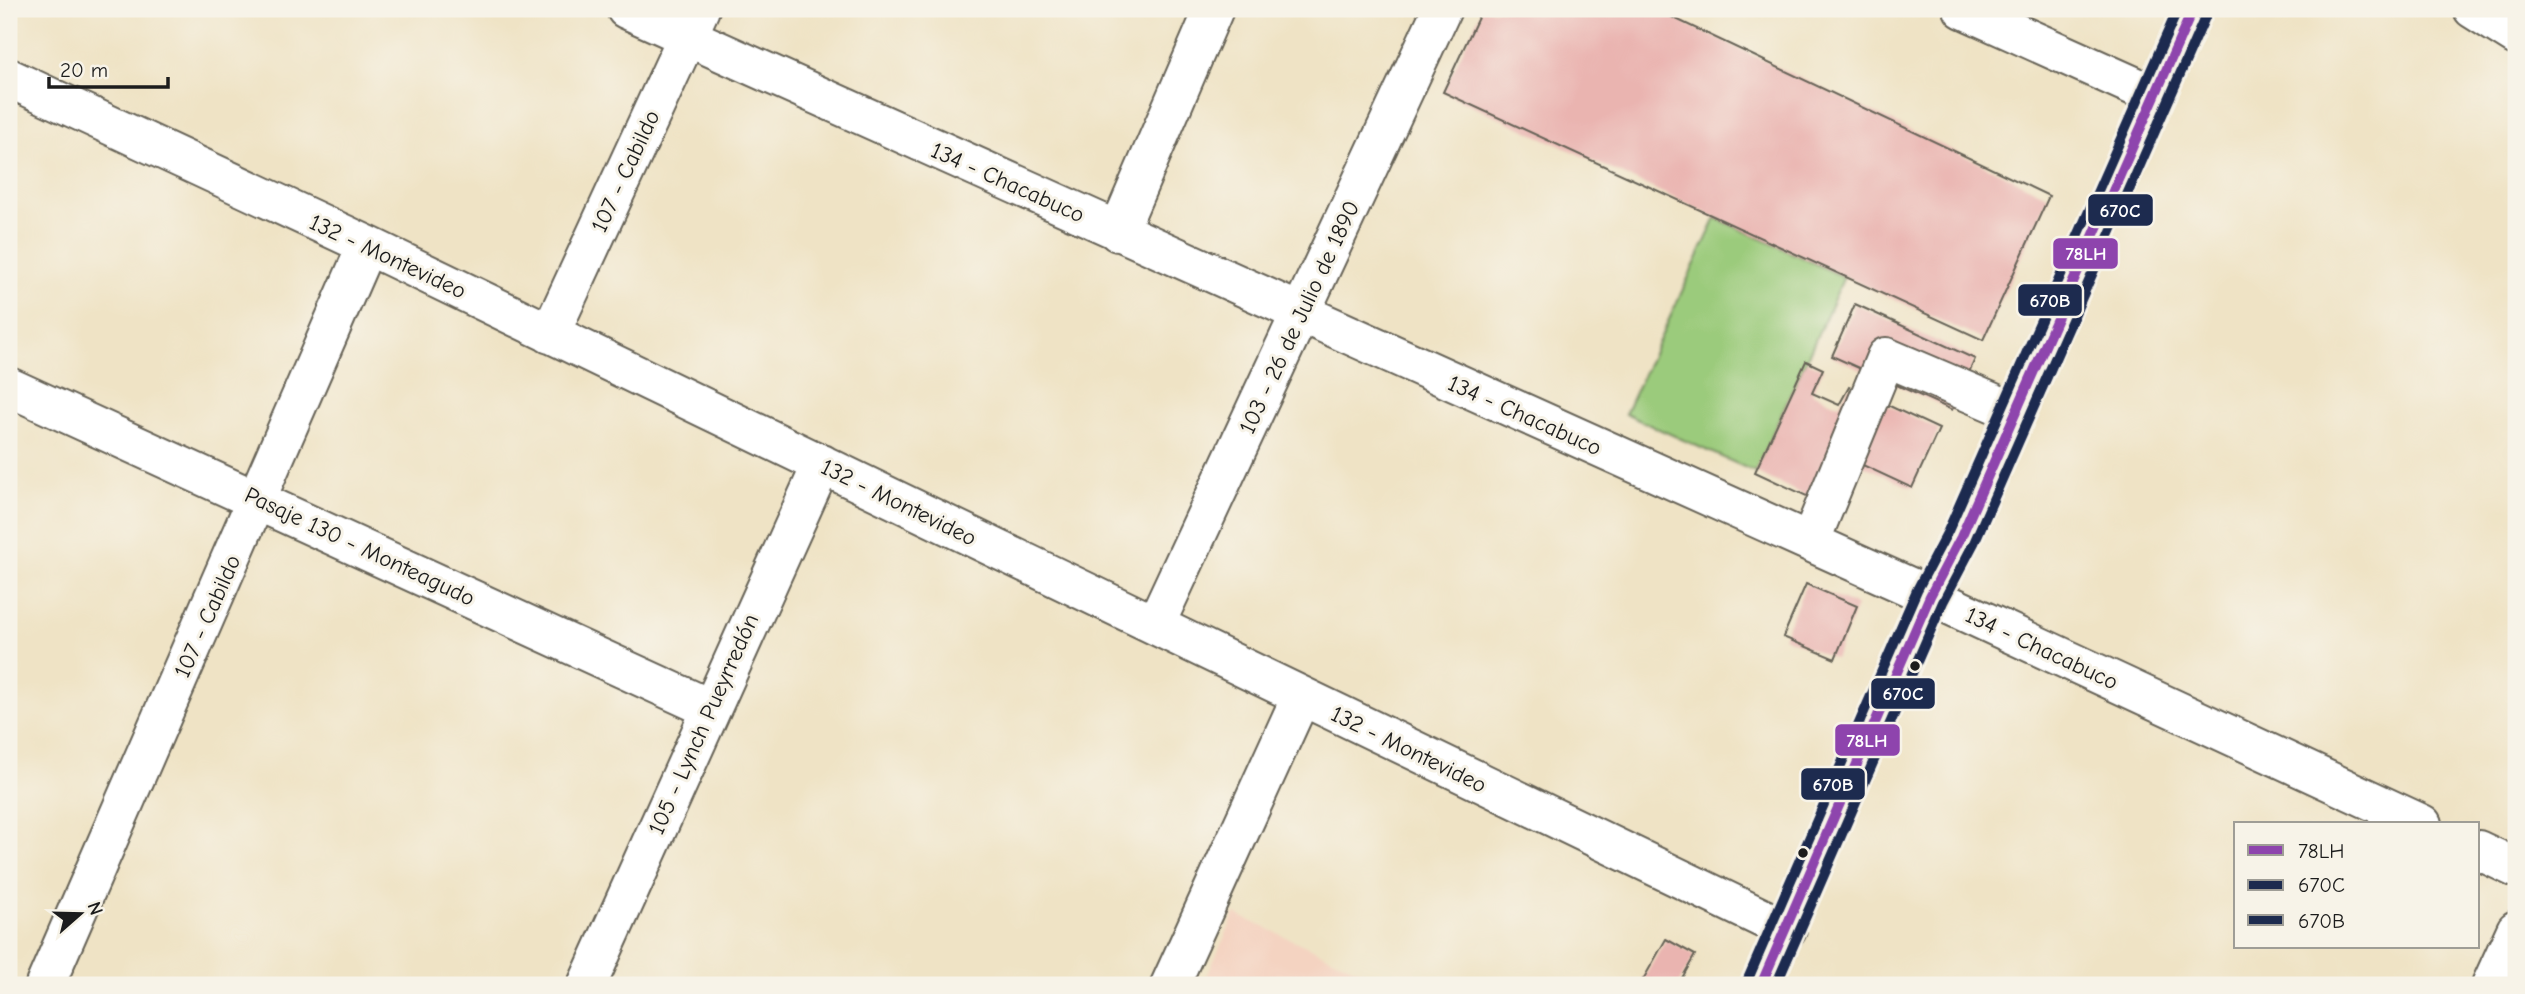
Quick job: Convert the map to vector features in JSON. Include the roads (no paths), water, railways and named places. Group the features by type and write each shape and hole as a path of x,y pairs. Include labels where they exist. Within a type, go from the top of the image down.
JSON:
{"street":[{"name":"134 - Chacabuco","path":"626,9 694,23 1118,232 1930,596 2418,822"},
{"path":"1118,232 1214,9"},
{"name":"103 - 26 de Julio de 1890","path":"1154,625 1442,9"},
{"path":"1963,9 2154,95"},
{"path":"1761,985 1930,596 1961,537 2193,9"},
{"path":"2473,9 2516,36"},
{"name":"107 - Cabildo","path":"550,334 694,23"},
{"name":"132 - Montevideo","path":"9,78 366,245 1787,930"},
{"name":"107 - Cabildo","path":"45,985 259,499 366,245"},
{"path":"1810,542 1886,357 2015,412"},
{"name":"Pasaje 130 - Monteagudo","path":"9,387 259,499 709,708"},
{"name":"105 - Lynch Pueyrredón","path":"587,985 709,708 822,464"},
{"path":"1170,985 1301,697"},
{"path":"2480,851 2516,868"},
{"path":"2491,985 2516,930"}]}
